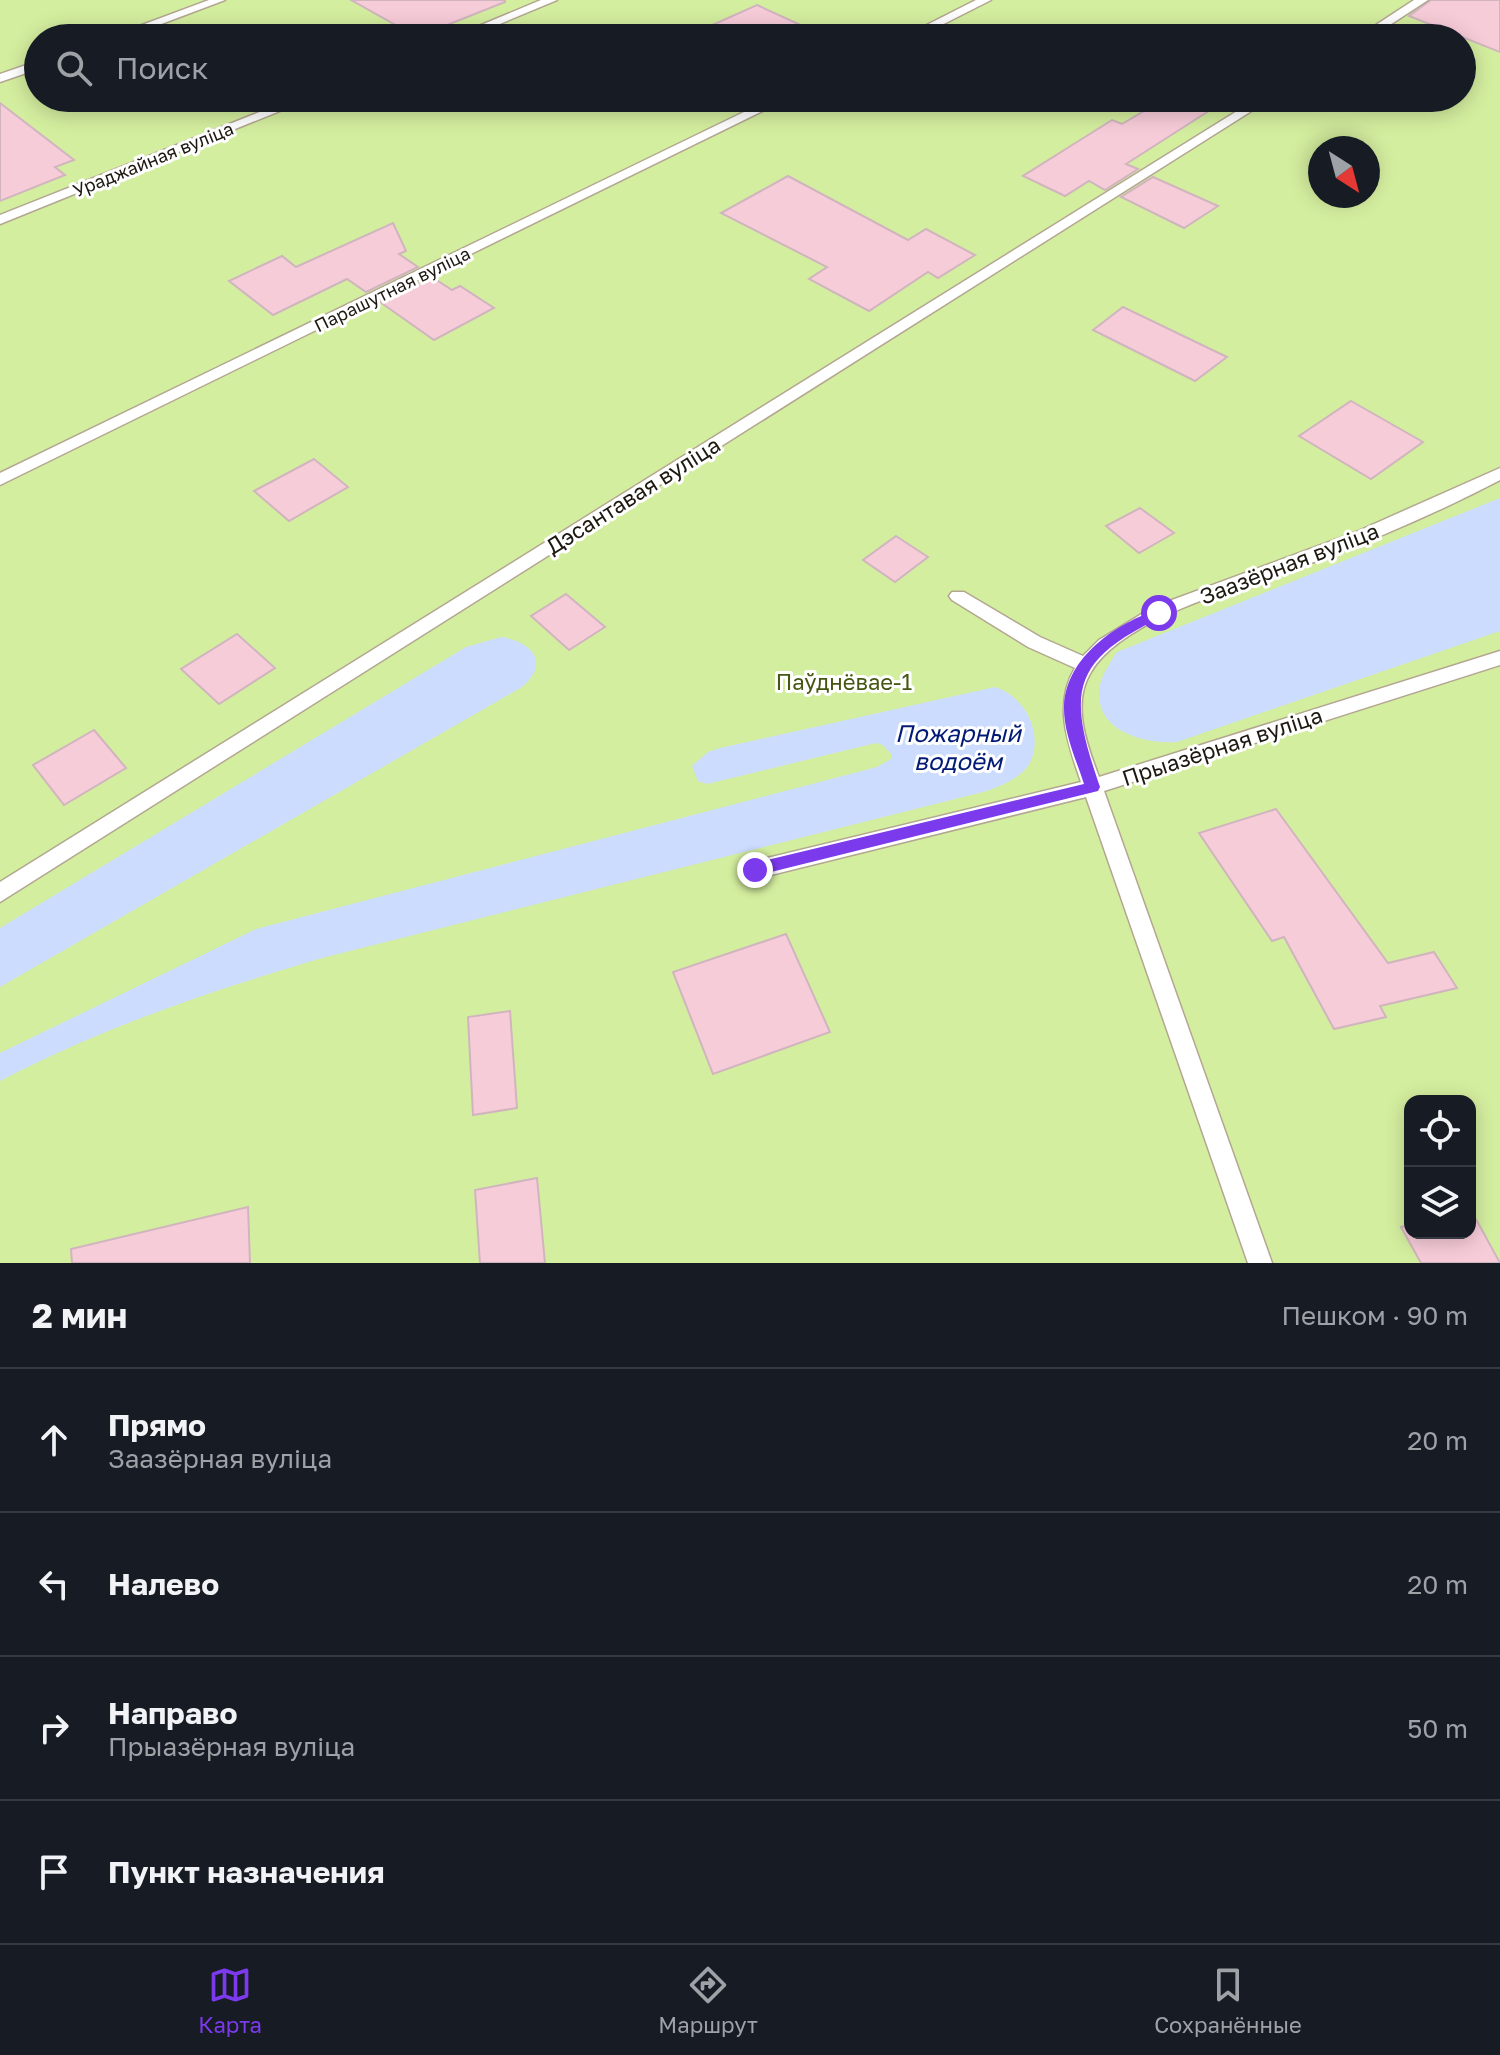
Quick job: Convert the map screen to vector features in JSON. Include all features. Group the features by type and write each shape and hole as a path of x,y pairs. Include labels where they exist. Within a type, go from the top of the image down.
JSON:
{"lane":[{"path":"152,24 219,0"},
{"path":"491,24 551,0"},
{"path":"936,24 985,0"},
{"path":"1384,24 1422,0"},
{"path":"0,78 24,70"},
{"name":"Ураджайная вуліца","path":"0,220 271,112"},
{"name":"Парашутная вуліца","path":"0,480 754,112"},
{"name":"Дэсантавая вуліца","path":"0,893 1244,112"},
{"name":"Заазёрная вуліца","path":"1086,665 1105,644 1139,623 1377,530 1500,473"},
{"path":"958,596 1034,642 1086,665 1075,684 1071,706 1074,734 1260,1263"},
{"name":"Прыазёрная вуліца","path":"755,870 1093,787 1500,658"}],"green space":[{"name":"Паўднёвае-1","path":"0,0 1500,0 1500,1263 0,1263"}],"water":[{"path":"1500,498 1500,631 1177,742 1138,738 1115,726 1106,717 1099,691 1106,670 1117,652"},
{"path":"501,637 522,644 534,655 535,670 522,687 0,987 0,928 466,647"},
{"name":"Пожарный водоём","path":"995,687 1014,698 1028,715 1034,747 1025,770 993,789 322,958 118,1027 0,1081 0,1053 256,929 877,767 891,759 891,754 883,745 876,743 707,784 698,781 692,766 708,752 720,748"}],"building":[{"path":"351,0 505,0 450,24 394,24"},
{"path":"1431,0 1500,0 1500,52 1476,43 1476,24 1429,24 1409,16"},
{"path":"757,5 798,24 714,24"},
{"path":"0,103 74,160 55,167 65,175 0,201"},
{"path":"1142,112 1207,112 1126,164 1138,169 1105,190 1089,181 1065,196 1023,176 1112,120 1122,124"},
{"path":"788,176 908,240 926,229 975,255 938,278 928,272 869,311 809,279 827,267 721,213"},
{"path":"1153,177 1218,206 1184,228 1121,197"},
{"path":"393,223 406,251 399,254 418,267 366,292 347,279 273,315 229,281 282,256 296,267"},
{"path":"432,277 452,290 460,286 494,308 434,340 380,302"},
{"path":"1123,307 1227,357 1195,381 1093,330"},
{"path":"1351,401 1423,442 1371,479 1299,436"},
{"path":"314,459 348,487 289,521 254,491"},
{"path":"1140,508 1174,533 1139,553 1106,526"},
{"path":"896,536 928,557 895,582 863,560"},
{"path":"566,594 605,627 569,650 531,616"},
{"path":"237,634 275,668 219,704 181,669"},
{"path":"94,730 126,768 64,805 33,765"},
{"path":"1276,809 1388,963 1434,952 1457,988 1380,1006 1386,1017 1334,1029 1284,937 1272,941 1199,833"},
{"path":"786,934 830,1032 713,1074 673,972"},
{"path":"510,1011 517,1108 473,1115 468,1017"},
{"path":"537,1178 545,1263 480,1263 475,1190"},
{"path":"248,1207 250,1263 72,1263 71,1249"},
{"path":"1476,1219 1500,1263 1421,1263 1408,1239 1476,1239"}],"route":[{"path":"755,870 1093,787 1074,734 1071,706 1075,684 1086,665 1105,644 1128,627 1159,613"}]}
